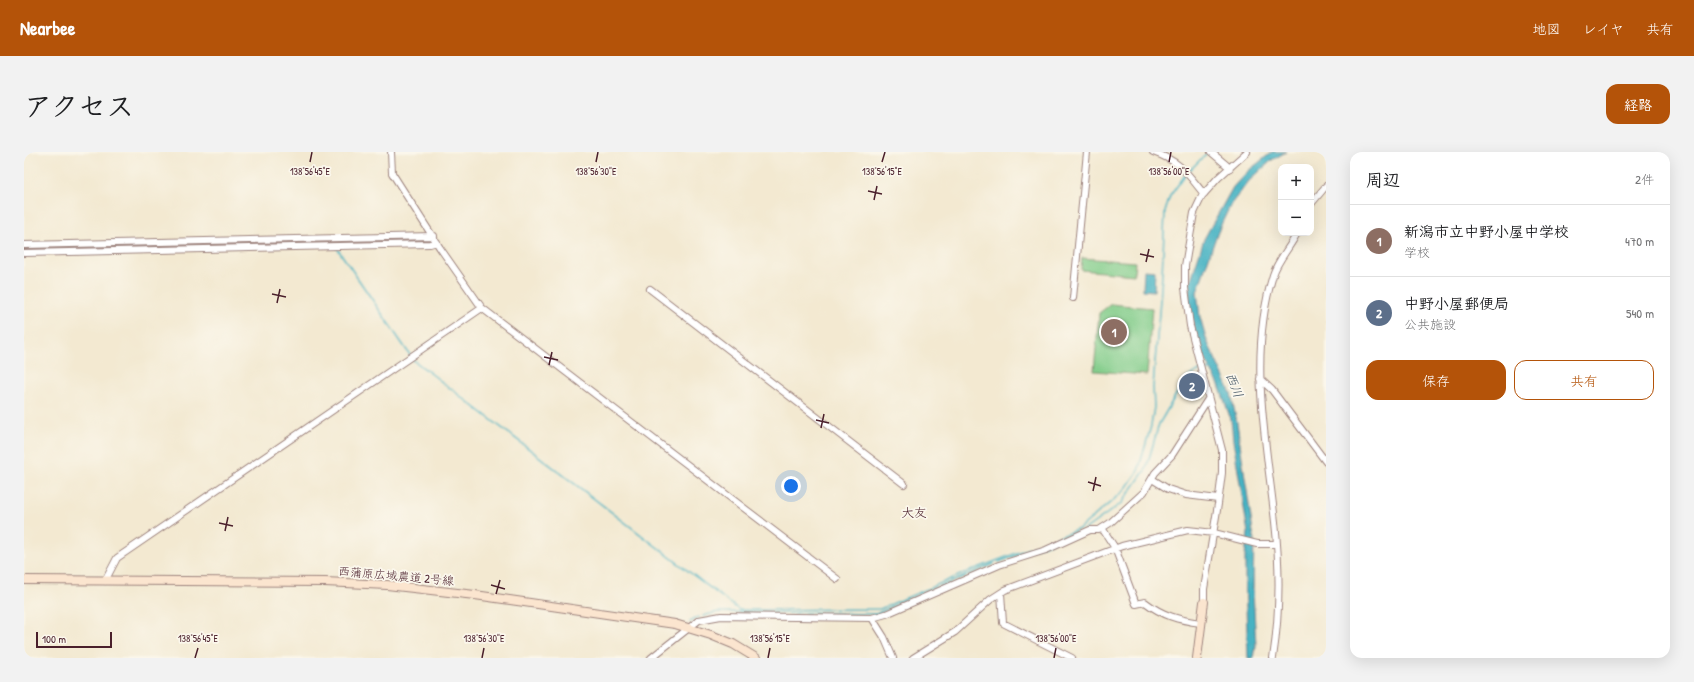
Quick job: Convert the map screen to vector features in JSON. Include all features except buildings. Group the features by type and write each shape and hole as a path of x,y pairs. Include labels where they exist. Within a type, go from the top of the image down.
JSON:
{"street":[{"path":"391,152 392,173 482,308 837,579"},
{"path":"1073,298 1088,152"},
{"path":"1153,152 1180,165 1204,194"},
{"path":"1211,152 1230,168"},
{"path":"1197,658 1204,602 1204,589 1214,533 1222,473 1222,450 1190,326 1185,288 1185,266 1194,213 1204,194 1246,152"},
{"path":"1314,200 1326,186"},
{"path":"24,245 434,236"},
{"path":"1273,658 1278,625 1276,544 1260,379 1259,343 1266,301 1276,267 1295,236"},
{"path":"24,253 424,244 437,242"},
{"path":"650,289 904,484"},
{"path":"105,581 117,558 482,308"},
{"path":"1260,379 1272,390 1326,462"},
{"path":"651,658 699,620 721,616 872,618 886,614 999,565 1046,550 1090,530 1102,528 1110,523 1144,492 1155,473 1172,455 1208,399"},
{"path":"1152,479 1168,489 1186,495 1218,499"},
{"path":"1102,528 1115,548 1136,604 1145,602 1158,612 1177,620 1201,623"},
{"path":"912,658 955,632 1001,593 1115,548 1188,530 1214,533 1257,544 1276,544"},
{"name":"西蒲原広域農道 2号線","path":"24,580 330,582 387,585 475,595 690,627 733,644 756,658"},
{"path":"1001,593 1004,623 1072,658"},
{"path":"872,618 884,637 893,658"}],"green space":[{"path":"1082,258 1135,262 1134,275 1081,270"},
{"path":"1111,304 1152,308 1147,375 1094,371 1099,313"}],"water":[{"path":"1272,152 1286,152 1272,160 1249,181 1231,204 1218,231 1197,292 1200,317 1207,341 1231,393 1237,423 1254,539 1253,591 1256,646 1254,658 1248,658 1245,555 1248,533 1231,420 1219,385 1202,353 1194,329 1189,301 1189,286 1204,239 1233,187 1248,171"},
{"path":"1144,270 1155,271 1154,291 1143,290"}],"waterway":[{"path":"1188,172 1208,152"},
{"path":"412,359 739,610 880,609 970,571 1079,529 1124,491 1138,471 1151,426 1154,407 1153,387 1162,276 1165,212 1170,196 1185,175"},
{"path":"337,248 410,355"},
{"path":"1204,371 1212,369"},
{"path":"1084,530 1122,503 1146,469 1159,424 1184,381 1195,372 1200,371"},
{"path":"999,562 1076,533"},
{"path":"703,616 718,612 876,614 994,564"},
{"path":"690,622 699,617"}],"place":[{"name":"新潟市立中野小屋中学校","path":"1114,332"},
{"name":"中野小屋郵便局","path":"1192,386"}],"district":[{"name":"大友","path":"914,512"}],"water label":[{"name":"西川","path":"1235,385"}]}
